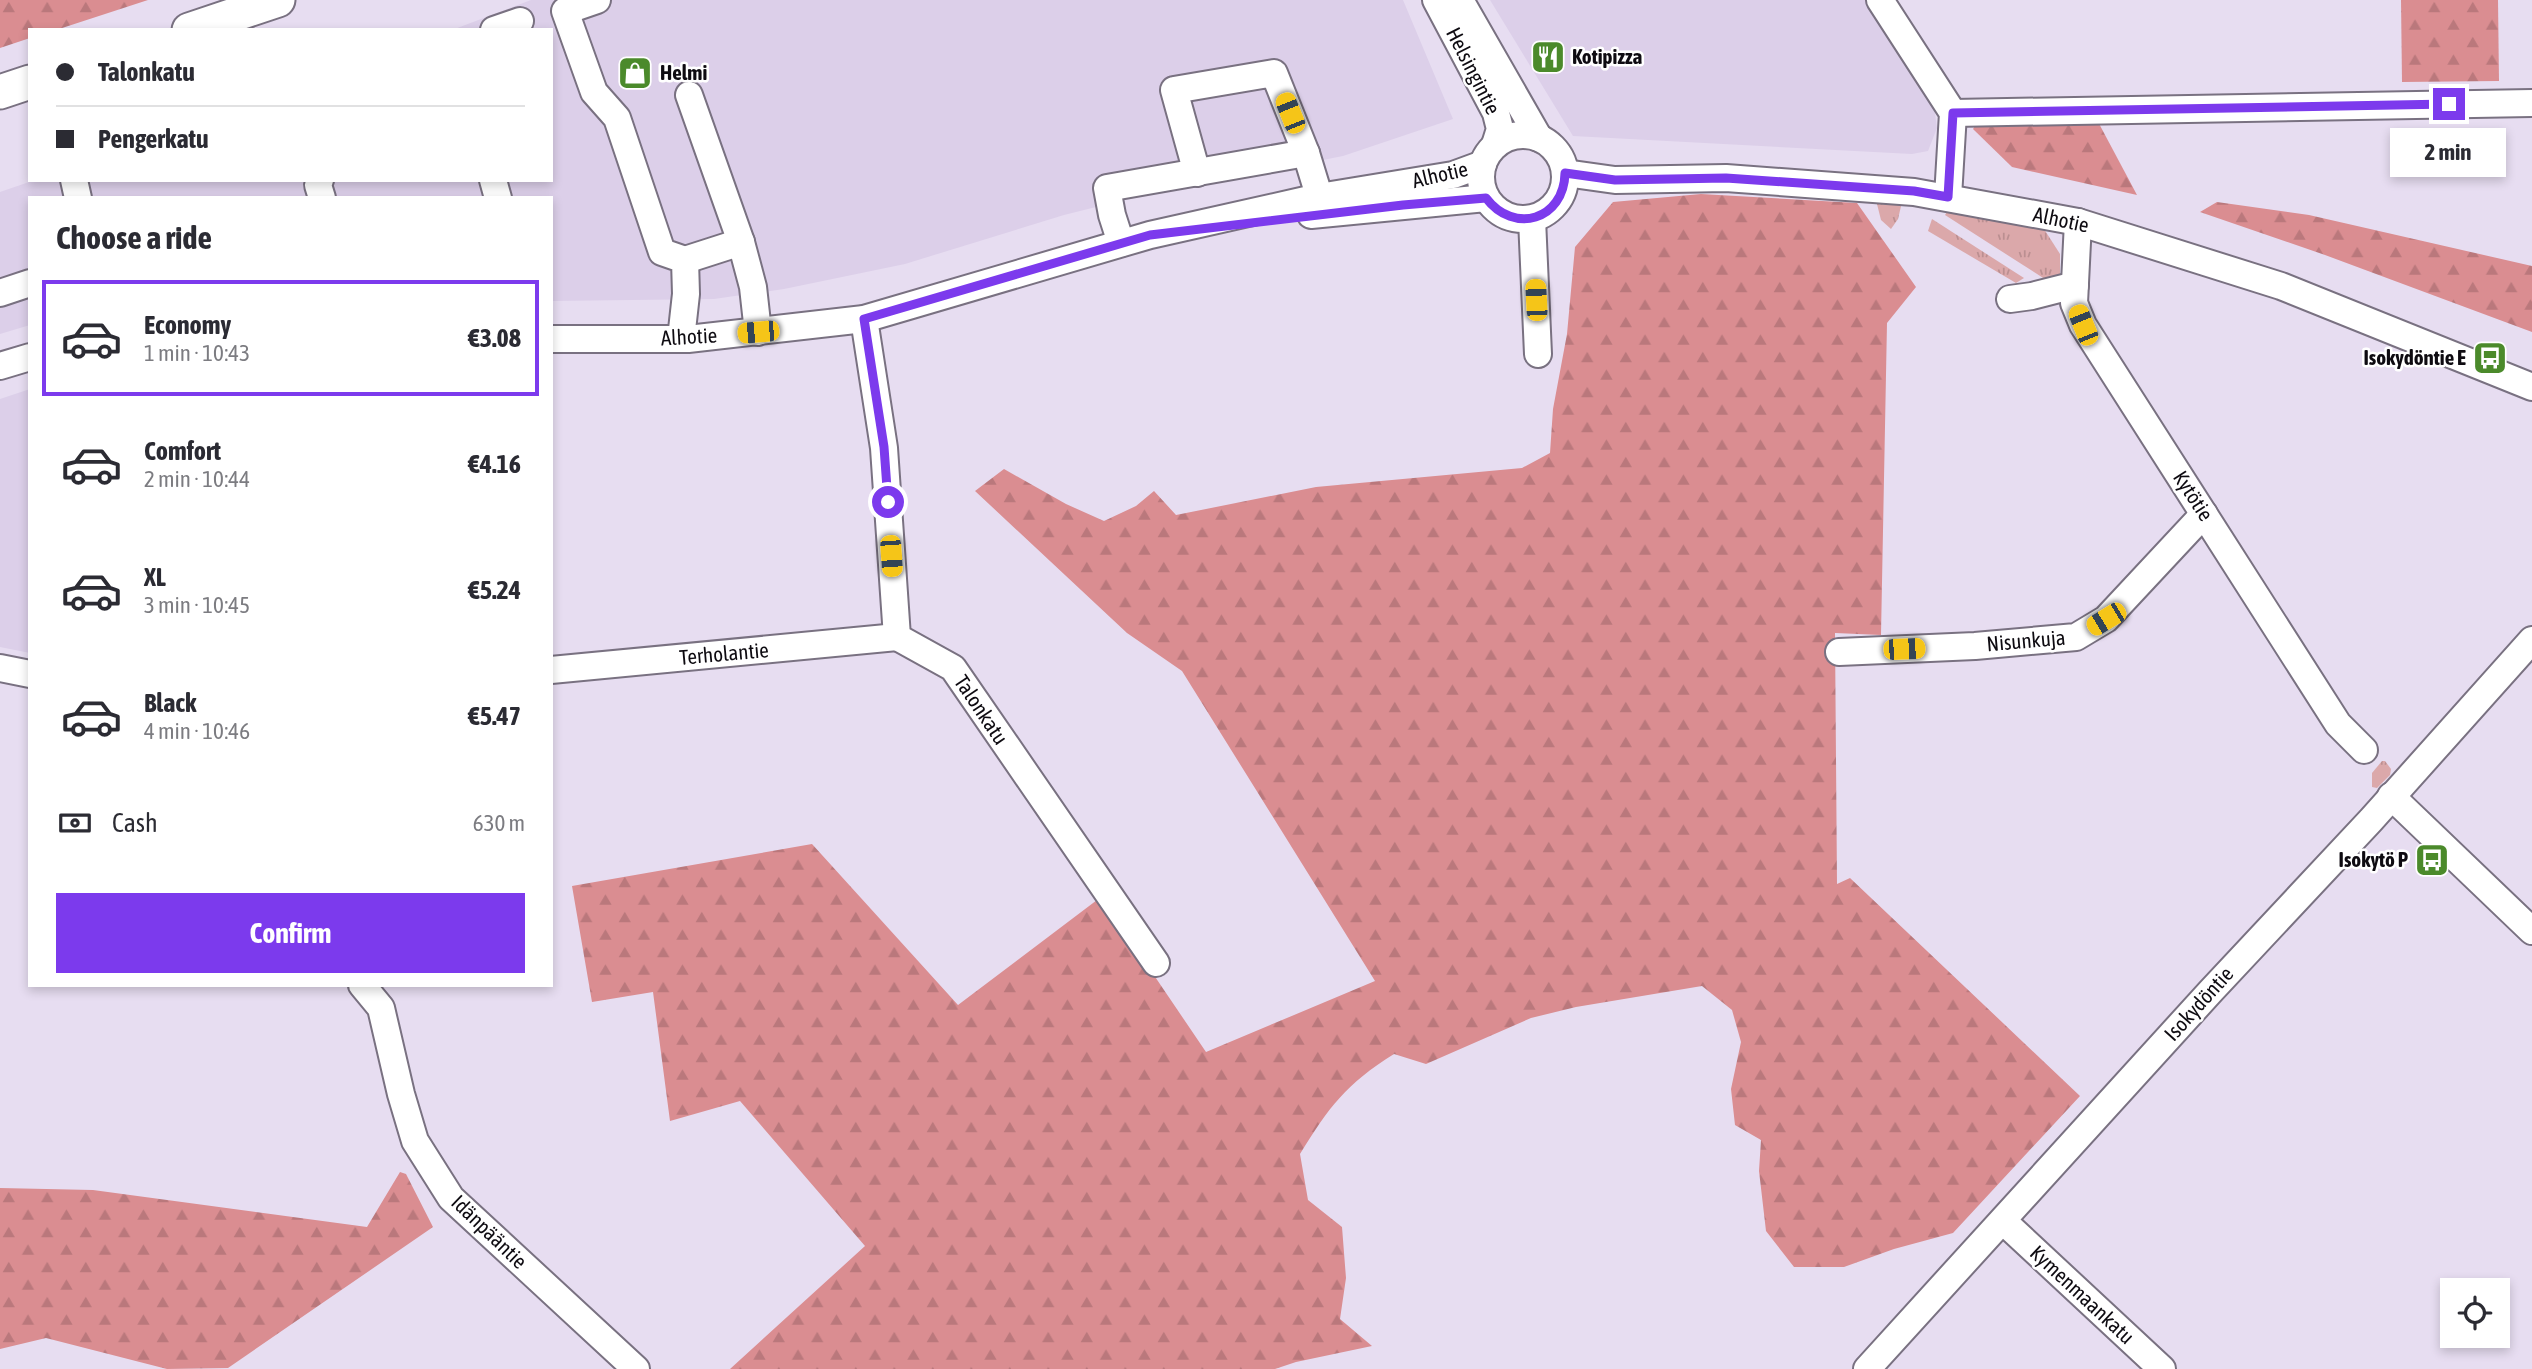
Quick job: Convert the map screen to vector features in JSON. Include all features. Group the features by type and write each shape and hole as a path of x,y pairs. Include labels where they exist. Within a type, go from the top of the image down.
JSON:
{"main road":[{"path":"195,28 278,0"},
{"path":"0,92 28,83"}],"street":[{"path":"597,0 565,11 594,92 617,118 662,252 685,260 741,243"},
{"name":"Helsingintie","path":"1436,0 1496,113 1500,129 1489,154"},
{"name":"Helsingintie","path":"1460,0 1539,138"},
{"path":"1880,0 1953,113 1948,197"},
{"path":"500,28 520,21"},
{"path":"1197,173 1174,90 1274,73 1306,153 1322,205"},
{"path":"689,95 741,243 753,287 758,332"},
{"path":"1953,113 2532,103"},
{"path":"1526,135 1539,138 1558,153 1565,173 1565,183 1557,203 1544,214 1532,219 1505,216 1486,198 1480,181 1489,154 1508,137 1526,135"},
{"path":"1121,243 1107,188 1306,153"},
{"name":"Alhotie","path":"553,339 681,338 864,319 1150,235 1322,205 1453,175 1489,154"},
{"name":"Alhotie","path":"1565,173 1615,180 1726,178 1914,191 2078,222 2281,286 2532,387"},
{"name":"Alhotie","path":"1322,205 1486,198"},
{"path":"1532,219 1538,354"},
{"name":"Kytötie","path":"2078,222 2074,303 2083,325 2338,724 2364,751"},
{"path":"681,338 686,294 685,260"},
{"path":"0,293 28,284"},
{"path":"2010,299 2075,285"},
{"path":"864,319 884,447 897,637"},
{"path":"0,366 28,358"},
{"name":"Nisunkuja","path":"1839,652 2076,638 2106,619 2204,514"},
{"name":"Terholantie","path":"553,670 897,637"},
{"name":"Talonkatu","path":"897,637 953,668 1156,963"},
{"name":"Isokydöntie","path":"1867,1369 2532,640"},
{"path":"0,668 28,674"},
{"path":"2391,796 2532,931"},
{"name":"Idänpääntie","path":"364,987 381,1008 415,1141 451,1198 636,1369"},
{"name":"Kymenmaankatu","path":"2003,1221 2162,1369"}],"shaded area":[{"path":"531,0 1403,0 1453,119 1343,156 1128,199 1064,215 905,264 784,289 714,299 553,301 553,196 28,196 28,326 0,334 0,192 29,182 553,182 553,28 457,28"},
{"path":"1490,0 1870,0 1933,99 1937,128 1928,151 1912,154 1573,136"},
{"path":"28,390 28,653 0,647 0,399"}],"green space":[{"path":"0,0 148,0 62,28 28,28 28,39 0,48"},
{"path":"2401,0 2498,0 2499,81 2402,82"},
{"path":"2096,118 2137,195 2012,167 1973,129 1979,120"},
{"path":"1701,194 1857,203 1916,287 1887,323 1881,635 1835,633 1837,884 1850,878 2080,1096 1953,1233 1894,1249 1844,1267 1794,1267 1766,1231 1759,1171 1761,1140 1735,1125 1731,1089 1741,1042 1732,1010 1702,986 1576,1007 1531,1018 1426,1064 1394,1054 1351,1086 1320,1123 1300,1154 1308,1200 1342,1227 1346,1278 1340,1319 1372,1346 1275,1369 730,1369 865,1246 740,1101 670,1121 653,992 592,1002 572,886 812,844 958,1005 1101,897 1206,1052 1375,981 1182,671 1127,633 975,491 1004,469 1066,504 1104,521 1136,506 1154,491 1176,515 1316,487 1522,468 1550,453 1553,409 1567,334 1575,247 1613,202"},
{"path":"1880,200 1902,202 1898,219 1891,229 1881,220 1877,204"},
{"path":"2217,202 2309,215 2532,266 2532,332 2200,212"},
{"path":"1948,210 2044,229 2060,254 2060,279 2051,283 1945,215"},
{"path":"1932,219 2024,278 2016,283 1928,231"},
{"path":"2382,761 2391,769 2390,775 2377,788 2372,787 2372,773"},
{"path":"400,1172 406,1174 433,1227 228,1368 167,1369 46,1338 0,1349 0,1188 93,1190 367,1227"}],"place":[{"name":"Kotipizza","path":"1548,57"},
{"name":"Helmi","path":"635,73"},
{"name":"Isokydöntie E","path":"2490,358"},
{"name":"Isokytö P","path":"2432,860"}],"route":[{"path":"888,502 884,447 864,319 1150,235 1403,205 1486,198 1505,216 1532,219 1544,214 1557,203 1565,183 1565,173 1615,180 1726,178 1914,191 1948,197 1953,113 2449,104"}]}
